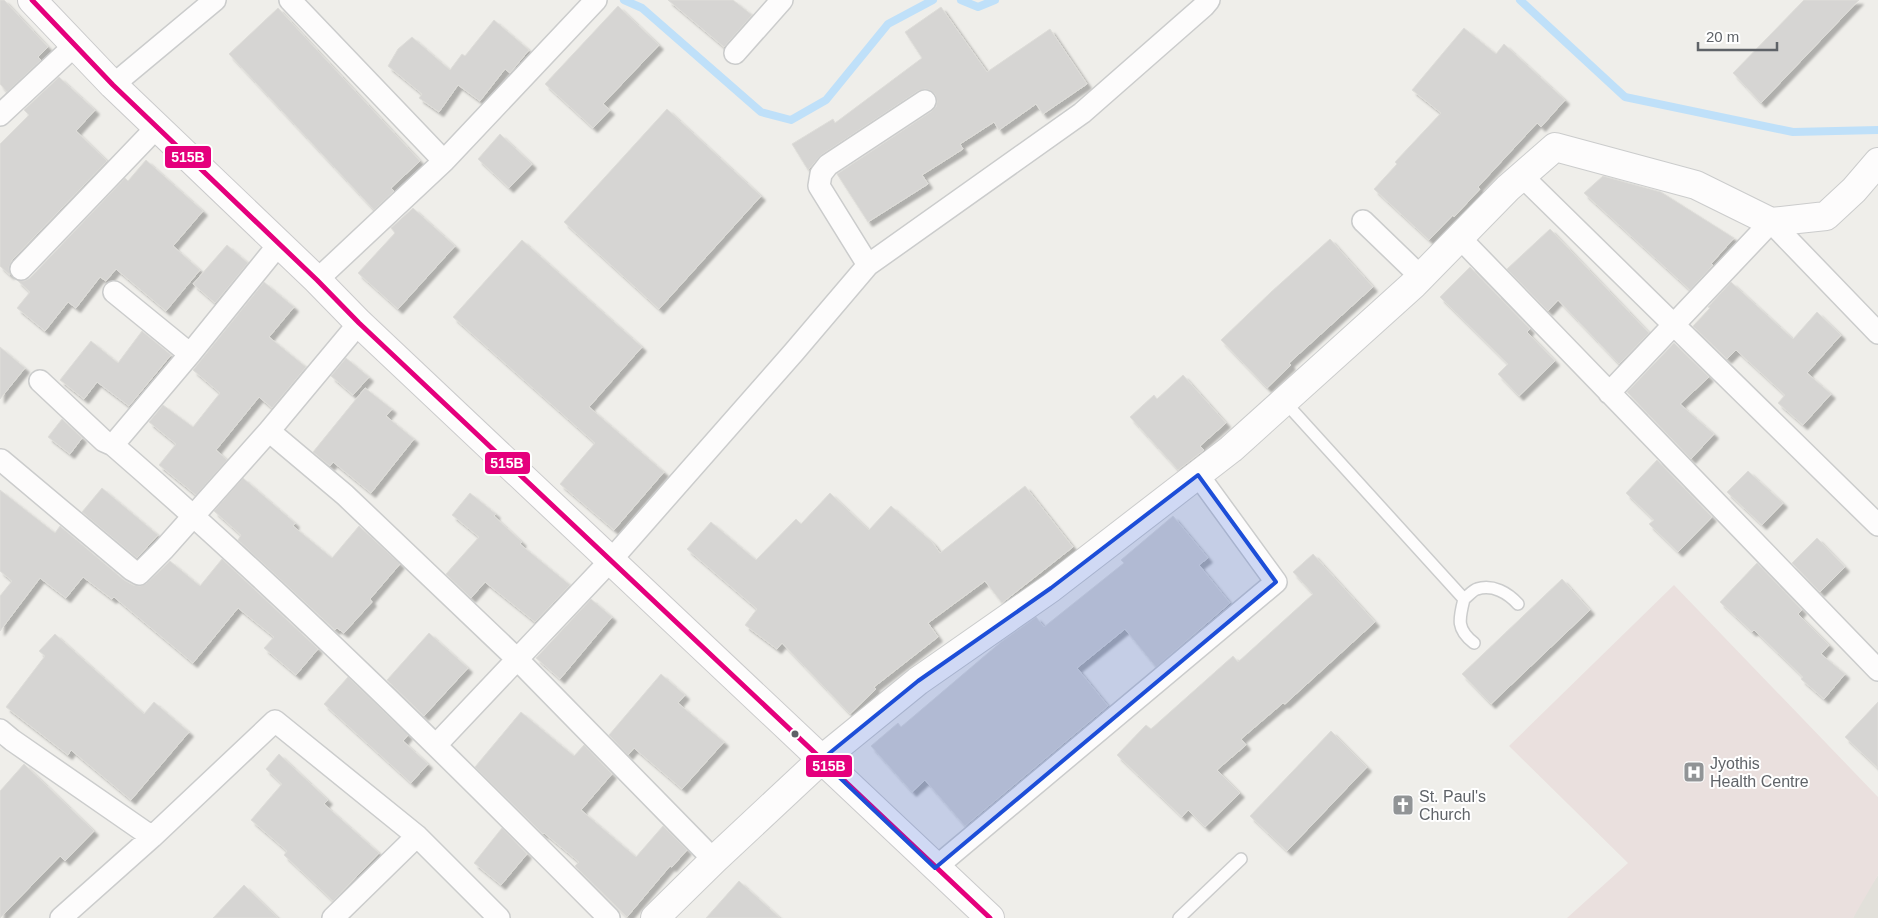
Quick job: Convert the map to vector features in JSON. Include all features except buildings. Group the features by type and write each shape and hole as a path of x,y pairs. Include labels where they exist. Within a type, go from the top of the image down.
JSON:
{"street":[{"path":"32,0 113,85 360,323 990,918"},
{"path":"113,85 215,0"},
{"path":"290,0 444,161"},
{"path":"317,280 444,161 596,0"},
{"path":"735,53 782,0"},
{"path":"436,745 610,560 787,360 868,265 1082,114 1197,13 1209,0"},
{"path":"0,115 74,46"},
{"path":"868,265 819,186 821,174 828,165 925,101"},
{"path":"21,269 157,127"},
{"path":"655,918 821,760 918,681 1051,588 1231,450 1421,277 1522,176 1555,147 1696,185 1771,222 1878,333"},
{"path":"1609,393 1771,222 1826,216 1854,190 1878,162"},
{"path":"1522,176 1878,525"},
{"path":"1363,221 1421,277"},
{"path":"1460,238 1878,670"},
{"path":"113,445 279,244"},
{"path":"114,292 190,354"},
{"path":"0,460 139,574 194,516 269,431 360,323"},
{"path":"40,381 104,441 113,445 194,516 436,745 609,918"},
{"path":"269,431 344,495 517,659 714,860"},
{"path":"935,868 1276,582 1198,475"},
{"path":"61,918 152,837 274,721 417,836 499,918"},
{"path":"4,740 152,837"},
{"path":"333,918 417,836"}],"lane":[{"path":"1284,401 1464,599"},
{"path":"1474,643 1461,628 1460,616 1464,599 1476,589 1491,588 1508,594 1518,604"},
{"path":"1179,918 1241,860"}],"highlighted area":[{"path":"1198,475 1276,582 935,868 821,760 918,681 1051,588"}],"shaded area":[{"name":"Jyothis Health Centre","path":"1674,585 1878,797 1878,875 1853,918 1567,918 1628,863 1509,746"},
{"path":"1878,875 1878,918 1853,918 1861,901"}],"waterway":[{"path":"624,0 642,8 761,112 791,120 826,100 888,24 933,0"},
{"path":"961,0 978,7 995,0"},
{"path":"1520,0 1625,97 1793,132 1878,130"}],"transit line":[{"name":"515B","path":"32,0 113,85 317,280 359,323 990,918"}],"place":[{"name":"Jyothis Health Centre","path":"1694,772"},
{"name":"St. Paul's Church","path":"1403,805"}]}
